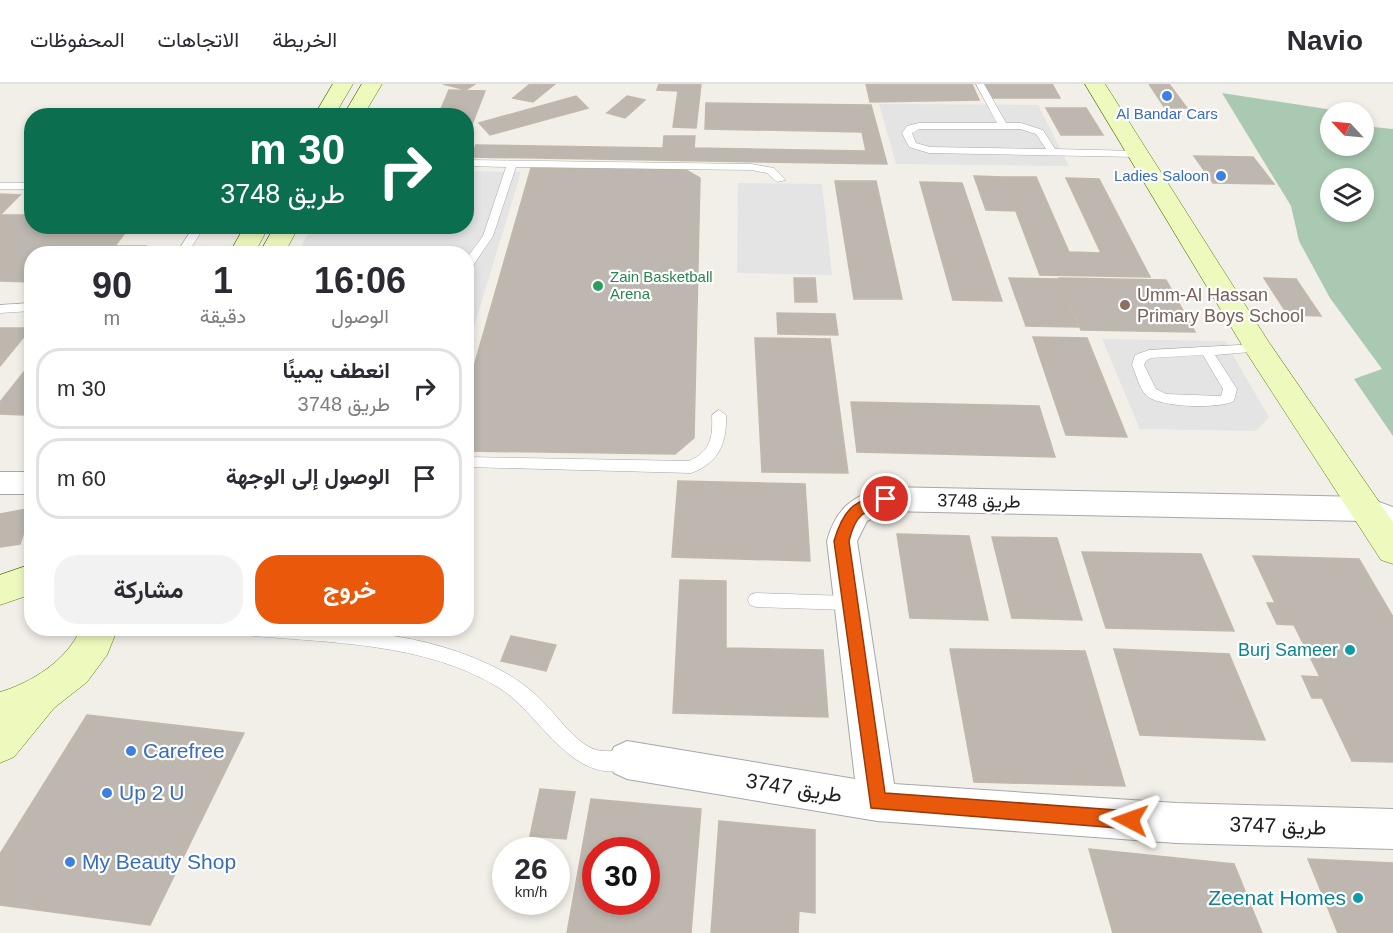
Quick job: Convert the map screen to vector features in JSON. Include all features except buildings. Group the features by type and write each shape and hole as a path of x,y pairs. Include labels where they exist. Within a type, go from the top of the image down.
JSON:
{"street":[{"path":"329,108 343,84"},
{"path":"358,108 372,84"},
{"path":"1095,84 1258,348 1379,514 1393,550"},
{"path":"0,483 24,483"},
{"name":"طريق 3748","path":"878,802 842,541 845,526 855,512 868,502 886,499 1379,514"},
{"path":"0,743 42,694 66,676 86,655 96,636"},
{"path":"0,711 42,694"},
{"name":"طريق 3747","path":"627,760 878,802 1176,823 1393,830"}],"lane":[{"path":"980,84 1003,126"},
{"path":"1052,152 1043,136 1035,129 1003,126 919,126 910,128 907,133 912,145 924,150 1138,154"},
{"path":"474,163 761,168 777,174 782,180"},
{"path":"474,256 488,236 512,164"},
{"path":"0,186 24,186"},
{"path":"0,309 24,308"},
{"path":"1207,352 1230,389 1229,398 1223,401 1164,399 1151,392 1138,365 1140,358 1149,354 1258,348"},
{"path":"474,462 692,466 712,456 718,447 721,437 719,415"},
{"path":"756,600 849,603"},
{"path":"339,636 414,646 450,657 509,684 532,703 572,746 583,754 597,759 627,760"}],"green space":[{"path":"1222,93 1320,108 1320,156 1374,156 1374,127 1393,129 1393,436 1354,379 1382,369 1330,298 1299,241 1291,206"}],"shaded area":[{"path":"879,104 1038,105 1069,166 896,164"},
{"path":"474,171 521,172 474,327 474,246 301,246 308,234 474,234"},
{"path":"738,183 822,184 832,275 737,273"},
{"path":"1102,339 1225,341 1269,417 1256,431 1140,429"}],"place":[{"name":"Al Bandar Cars","path":"1167,96"},
{"name":"Ladies Saloon","path":"1221,176"},
{"name":"Zain Basketball Arena","path":"598,286"},
{"name":"Umm-Al Hassan Primary Boys School","path":"1125,305"},
{"name":"Burj Sameer","path":"1350,650"},
{"name":"Carefree","path":"131,751"},
{"name":"Up 2 U","path":"107,793"},
{"name":"My Beauty Shop","path":"70,862"},
{"name":"Zeenat Homes","path":"1358,898"}],"route":[{"path":"886,499 868,502 855,512 845,526 842,541 878,802 1130,820"}]}
